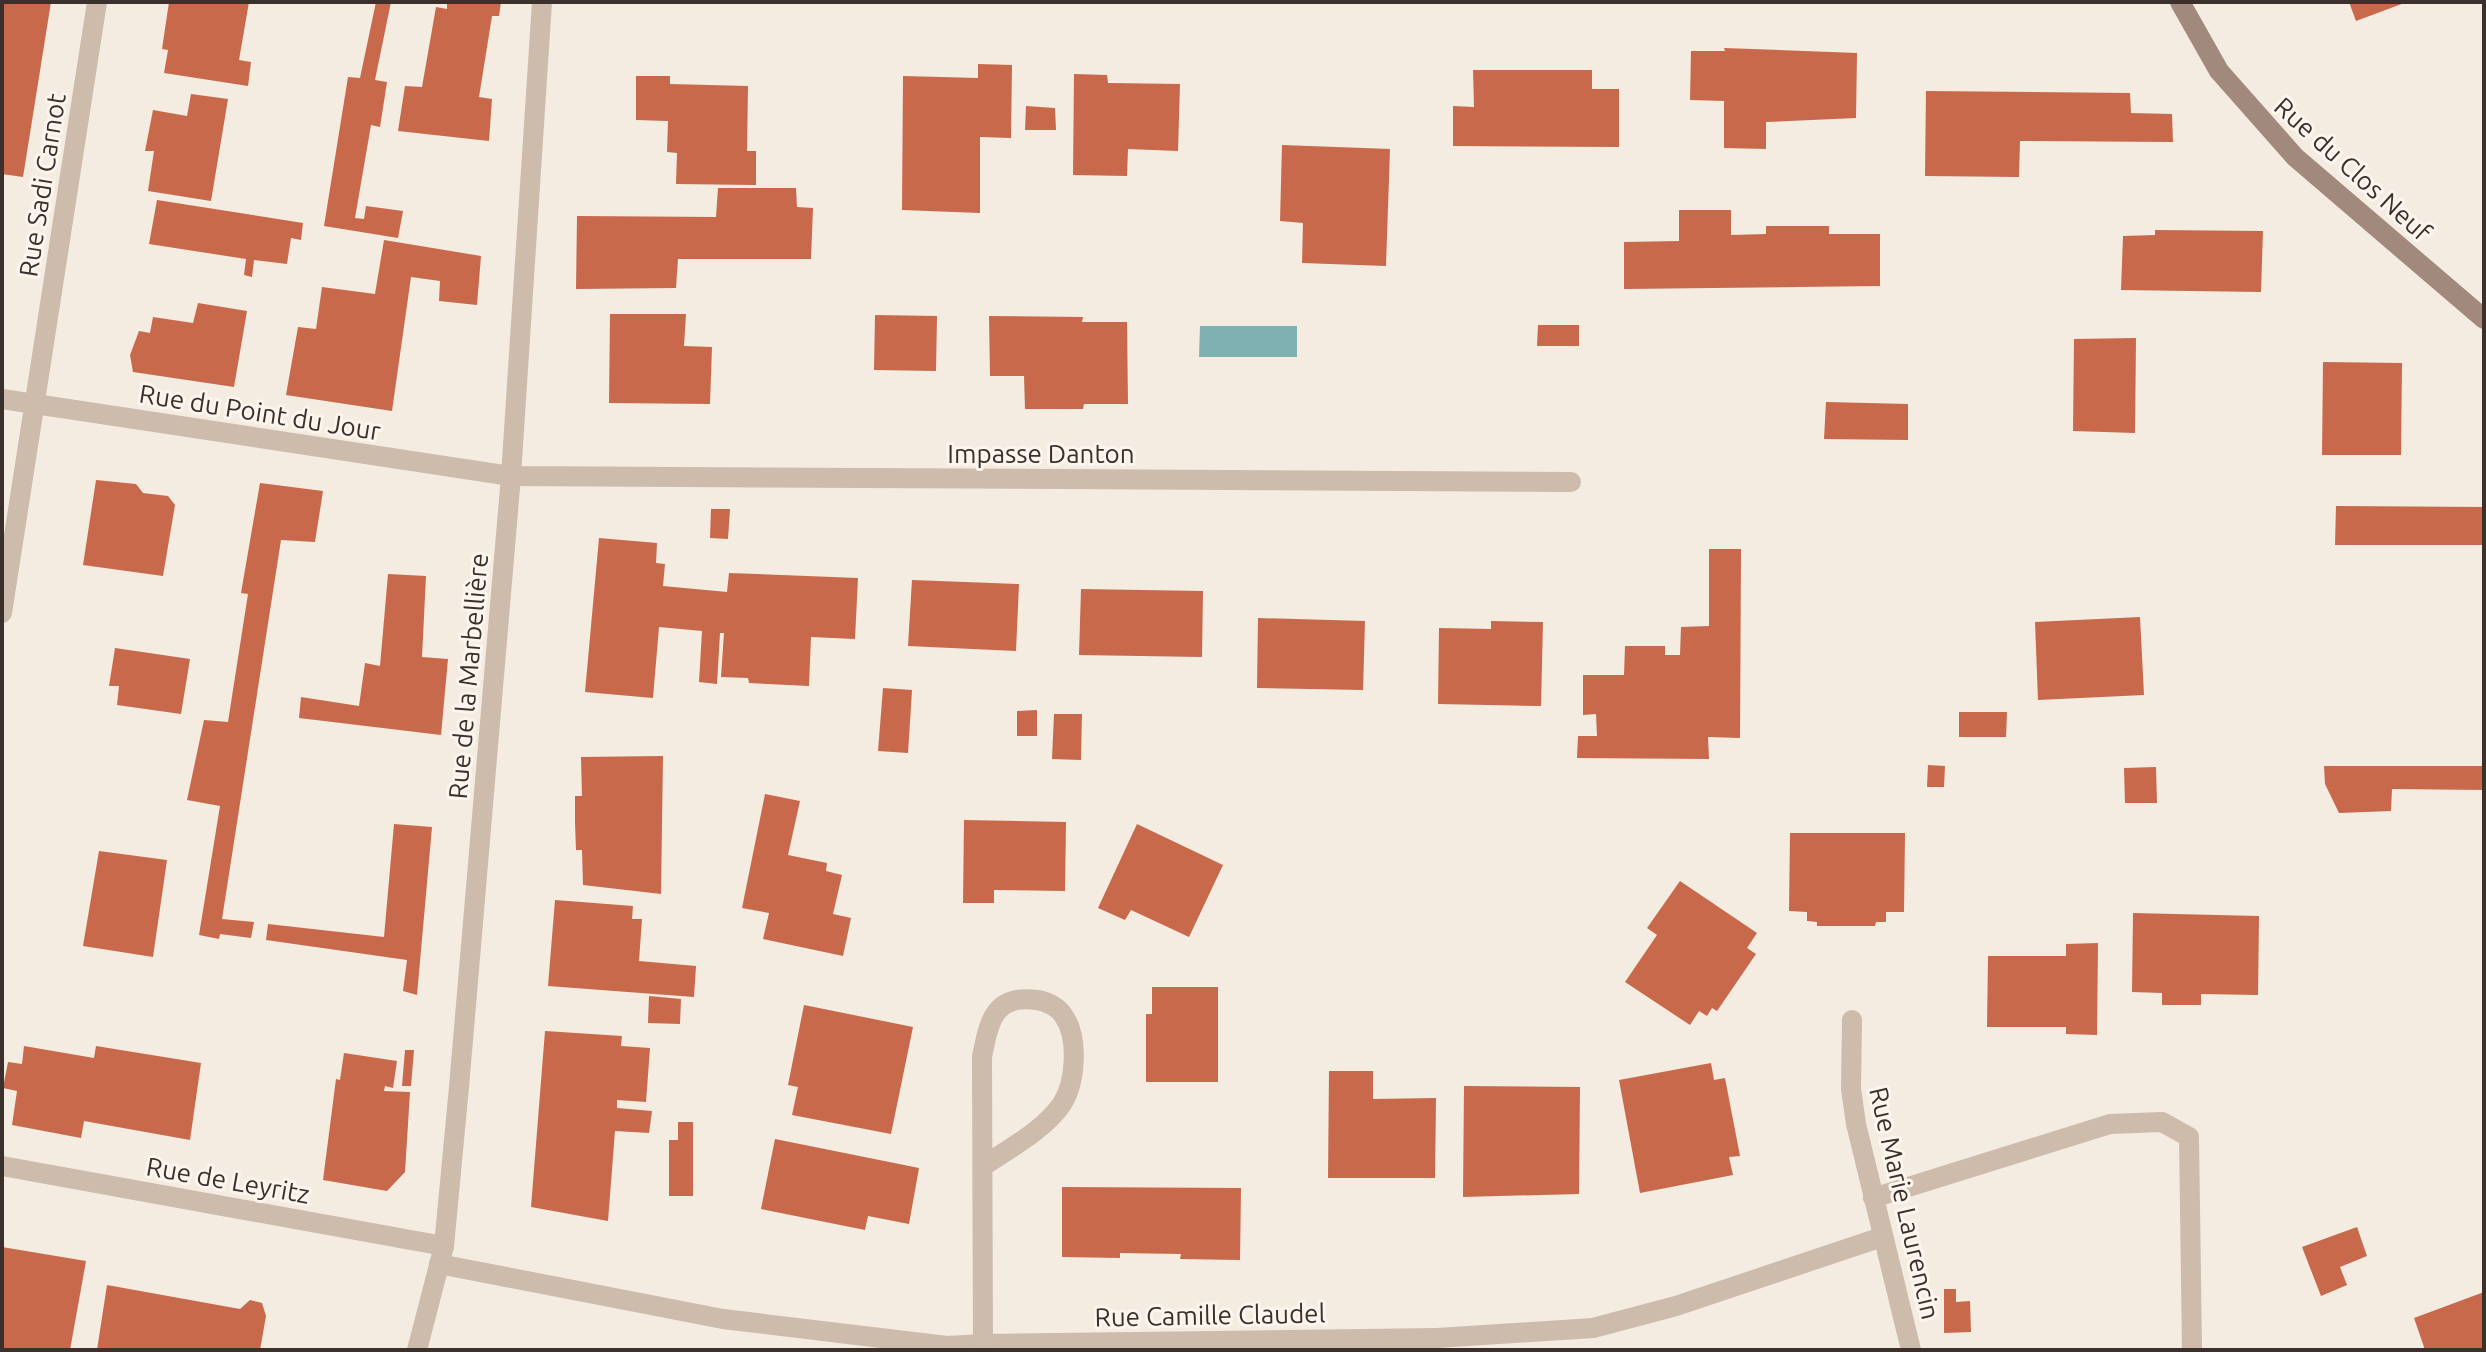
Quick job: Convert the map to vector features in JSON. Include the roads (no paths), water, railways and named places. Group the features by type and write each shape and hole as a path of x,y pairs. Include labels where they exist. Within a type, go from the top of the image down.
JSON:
{"street":[{"name":"Rue Sadi Carnot","path":"2,613 97,2"},
{"name":"Rue de la Marbellière","path":"417,1350 442,1255 511,476 542,2"},
{"name":"Rue du Clos Neuf","path":"2180,2 2219,71 2295,157 2484,319"},
{"name":"Rue du Point du Jour","path":"2,399 511,476"},
{"name":"Impasse Danton","path":"511,476 1571,482"},
{"path":"983,1347 985,1165 982,1057 987,1029 999,1007 1019,998 1043,1001 1062,1012 1070,1027 1073,1074 1062,1103 1040,1126 985,1165"},
{"name":"Rue Marie Laurencin","path":"1852,1020 1851,1089 1873,1198 1911,1350"},
{"path":"1873,1198 2110,1124 2162,1122 2189,1137 2192,1350"},
{"name":"Rue de Leyritz","path":"2,1166 442,1255 723,1319 947,1346 983,1347"},
{"name":"Rue Camille Claudel","path":"983,1347 1437,1338 1593,1328 1676,1306 1882,1237"}],"water":[{"path":"1200,326 1297,326 1297,357 1199,357"}]}
